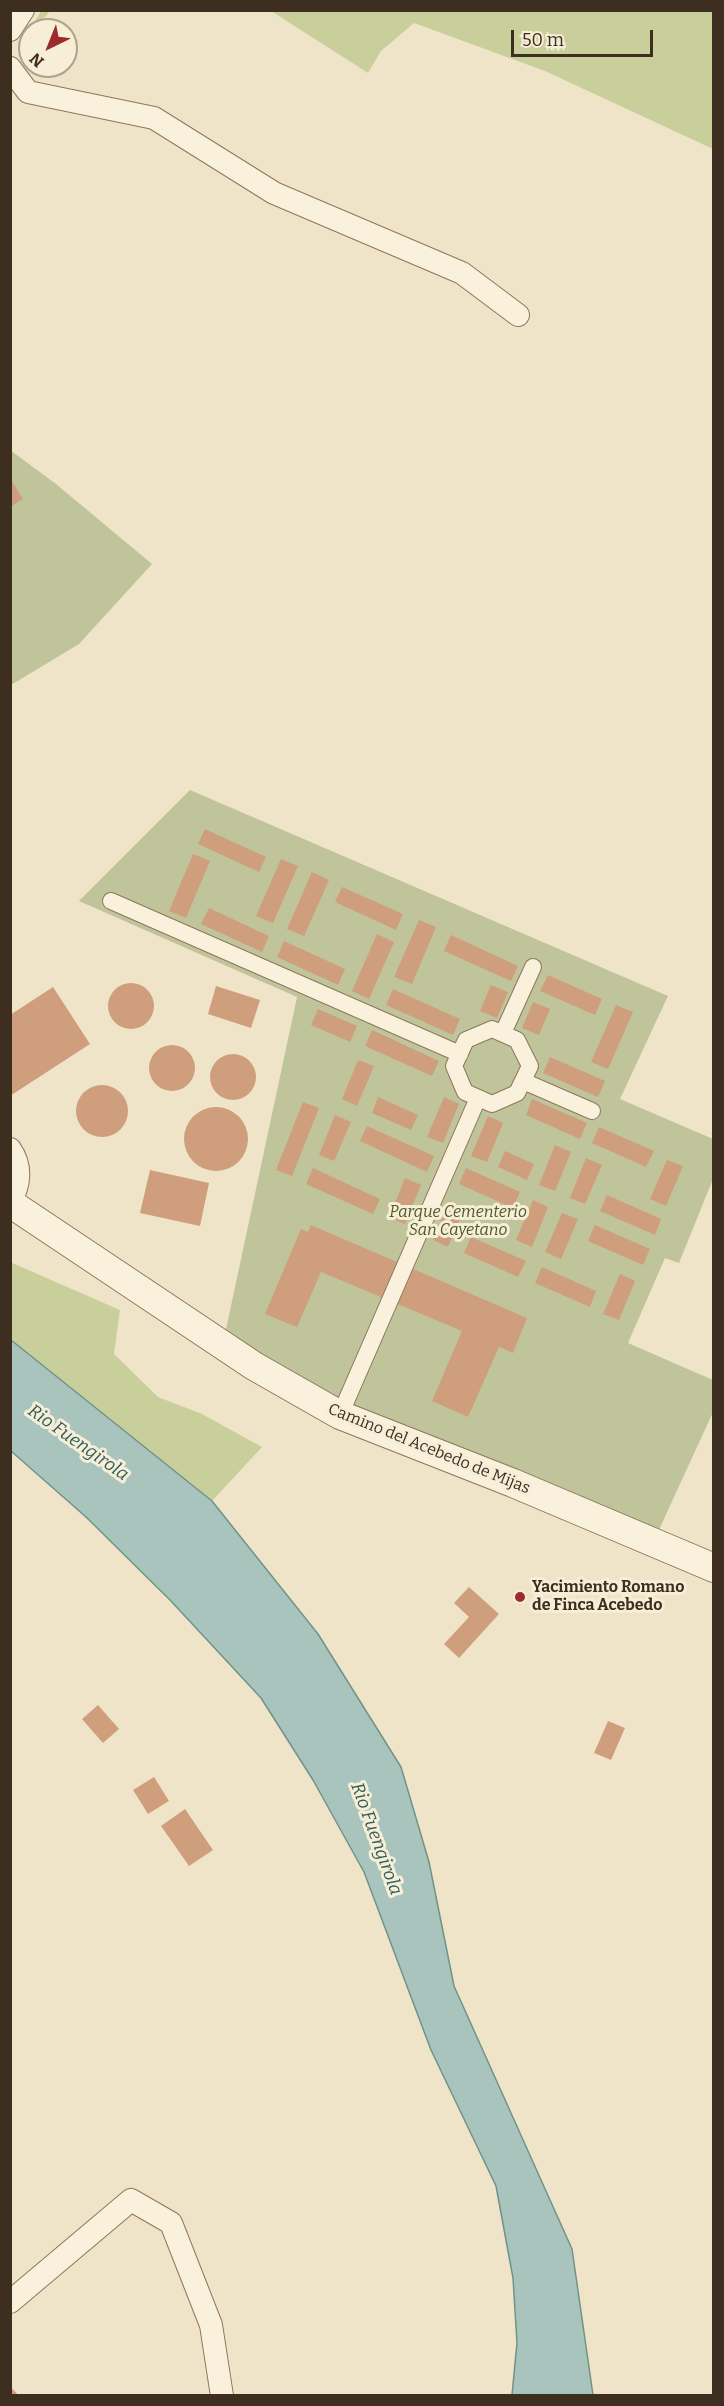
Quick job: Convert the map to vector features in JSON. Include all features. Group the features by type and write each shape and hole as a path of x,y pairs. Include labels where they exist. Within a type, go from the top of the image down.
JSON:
{"street":[{"path":"10,30 23,10"},
{"path":"10,68 28,92 154,118 274,193 462,273 518,315"},
{"path":"111,901 460,1054"},
{"path":"503,1034 532,968"},
{"path":"492,1029 503,1034 517,1040 530,1066 517,1093 492,1104 465,1092 454,1066 466,1041 492,1029"},
{"path":"523,1081 592,1111"},
{"path":"340,1415 478,1098"},
{"path":"10,1149 18,1166 18,1189 10,1202"},
{"name":"Camino del Acebedo de Mijas","path":"10,1202 254,1366 340,1415 714,1568"},
{"path":"10,2302 131,2200 171,2223 211,2325 222,2396"}],"green space":[{"path":"41,11 50,11 44,18 37,18"},
{"path":"271,11 713,11 713,149 545,71 414,23 381,51 368,73"},
{"path":"10,450 56,484 152,564 79,644 11,685"},
{"name":"Parque Cementerio San Cayetano","path":"190,790 668,996 620,1099 713,1139 713,1179 679,1263 665,1258 628,1343 713,1380 714,1410 657,1534 341,1405 225,1334 297,997 79,901"},
{"path":"10,1262 120,1310 114,1354 158,1397 202,1414 262,1447 212,1501 11,1340"}],"water":[{"name":"Rio Fuengirola","path":"11,1340 212,1501 318,1634 401,1767 429,1862 454,1986 572,2249 593,2395 512,2395 517,2343 513,2278 496,2186 431,2050 364,1872 313,1780 261,1698 170,1600 86,1517 11,1451"}],"building":[{"path":"10,478 23,499 10,507"},
{"path":"205,829 266,857 259,872 198,844"},
{"path":"193,854 210,861 186,918 169,911"},
{"path":"281,859 298,866 273,923 256,916"},
{"path":"312,872 329,880 304,936 287,929"},
{"path":"342,887 403,914 396,930 335,902"},
{"path":"209,908 269,936 262,952 201,924"},
{"path":"419,920 436,927 412,984 394,977"},
{"path":"377,934 394,942 369,999 352,991"},
{"path":"451,935 518,966 511,981 444,951"},
{"path":"284,941 345,969 338,985 277,957"},
{"path":"548,975 602,999 595,1015 540,991"},
{"path":"131,983 147,990 154,1006 147,1022 131,1029 115,1022 108,1006 115,990"},
{"path":"491,985 508,992 497,1018 480,1011"},
{"path":"216,986 260,1000 251,1028 208,1014"},
{"path":"53,987 90,1044 10,1096 10,1015"},
{"path":"393,989 460,1019 453,1035 386,1005"},
{"path":"533,1002 550,1009 539,1035 522,1028"},
{"path":"616,1005 633,1012 608,1069 591,1062"},
{"path":"318,1009 357,1026 350,1042 311,1025"},
{"path":"372,1030 439,1061 432,1076 365,1046"},
{"path":"172,1045 188,1052 195,1068 188,1084 172,1091 156,1084 149,1068 156,1052"},
{"path":"233,1054 249,1061 256,1077 249,1093 233,1100 217,1093 210,1077 217,1061"},
{"path":"550,1057 605,1081 598,1097 543,1073"},
{"path":"358,1060 374,1066 357,1106 342,1099"},
{"path":"97,1085 107,1085 121,1092 128,1111 121,1130 107,1137 97,1137 87,1133 80,1126 76,1116 76,1106 80,1096 87,1089"},
{"path":"378,1097 418,1115 411,1130 372,1113"},
{"path":"444,1097 459,1104 443,1143 427,1137"},
{"path":"532,1099 587,1123 580,1139 526,1115"},
{"path":"303,1102 319,1108 292,1176 276,1170"},
{"path":"216,1107 228,1109 239,1116 246,1127 248,1139 246,1151 239,1162 228,1169 216,1171 204,1169 193,1162 186,1151 184,1139 186,1127 193,1116 204,1109"},
{"path":"335,1115 351,1122 334,1161 319,1155"},
{"path":"488,1116 503,1123 487,1162 471,1156"},
{"path":"367,1126 434,1156 427,1172 360,1141"},
{"path":"599,1127 654,1151 646,1167 592,1143"},
{"path":"555,1145 571,1152 555,1191 539,1185"},
{"path":"505,1151 534,1164 527,1180 498,1167"},
{"path":"586,1158 602,1165 585,1204 570,1198"},
{"path":"667,1160 683,1166 666,1206 650,1199"},
{"path":"313,1168 380,1199 373,1214 306,1184"},
{"path":"466,1168 520,1192 513,1208 459,1184"},
{"path":"150,1170 209,1183 200,1226 140,1213"},
{"path":"405,1178 421,1185 405,1224 389,1218"},
{"path":"607,1195 661,1219 655,1235 600,1211"},
{"path":"533,1200 548,1207 532,1247 516,1240"},
{"path":"449,1201 465,1207 448,1247 433,1240"},
{"path":"562,1213 578,1219 561,1259 545,1252"},
{"path":"311,1225 527,1318 513,1353 499,1347 468,1417 432,1401 462,1331 321,1272 297,1327 265,1314 301,1229 308,1232"},
{"path":"595,1225 650,1249 643,1265 588,1241"},
{"path":"471,1237 526,1261 518,1277 464,1253"},
{"path":"542,1267 596,1291 590,1307 535,1283"},
{"path":"620,1274 635,1281 619,1320 603,1314"},
{"path":"469,1587 499,1614 459,1658 444,1644 469,1617 454,1603"},
{"path":"98,1705 119,1729 103,1743 82,1719"},
{"path":"608,1721 625,1728 611,1760 594,1753"},
{"path":"154,1777 169,1801 148,1814 133,1790"},
{"path":"185,1809 213,1850 189,1866 161,1826"},
{"path":"10,2386 19,2396 10,2396"}],"place":[{"name":"Yacimiento Romano de Finca Acebedo","path":"520,1597"}]}
